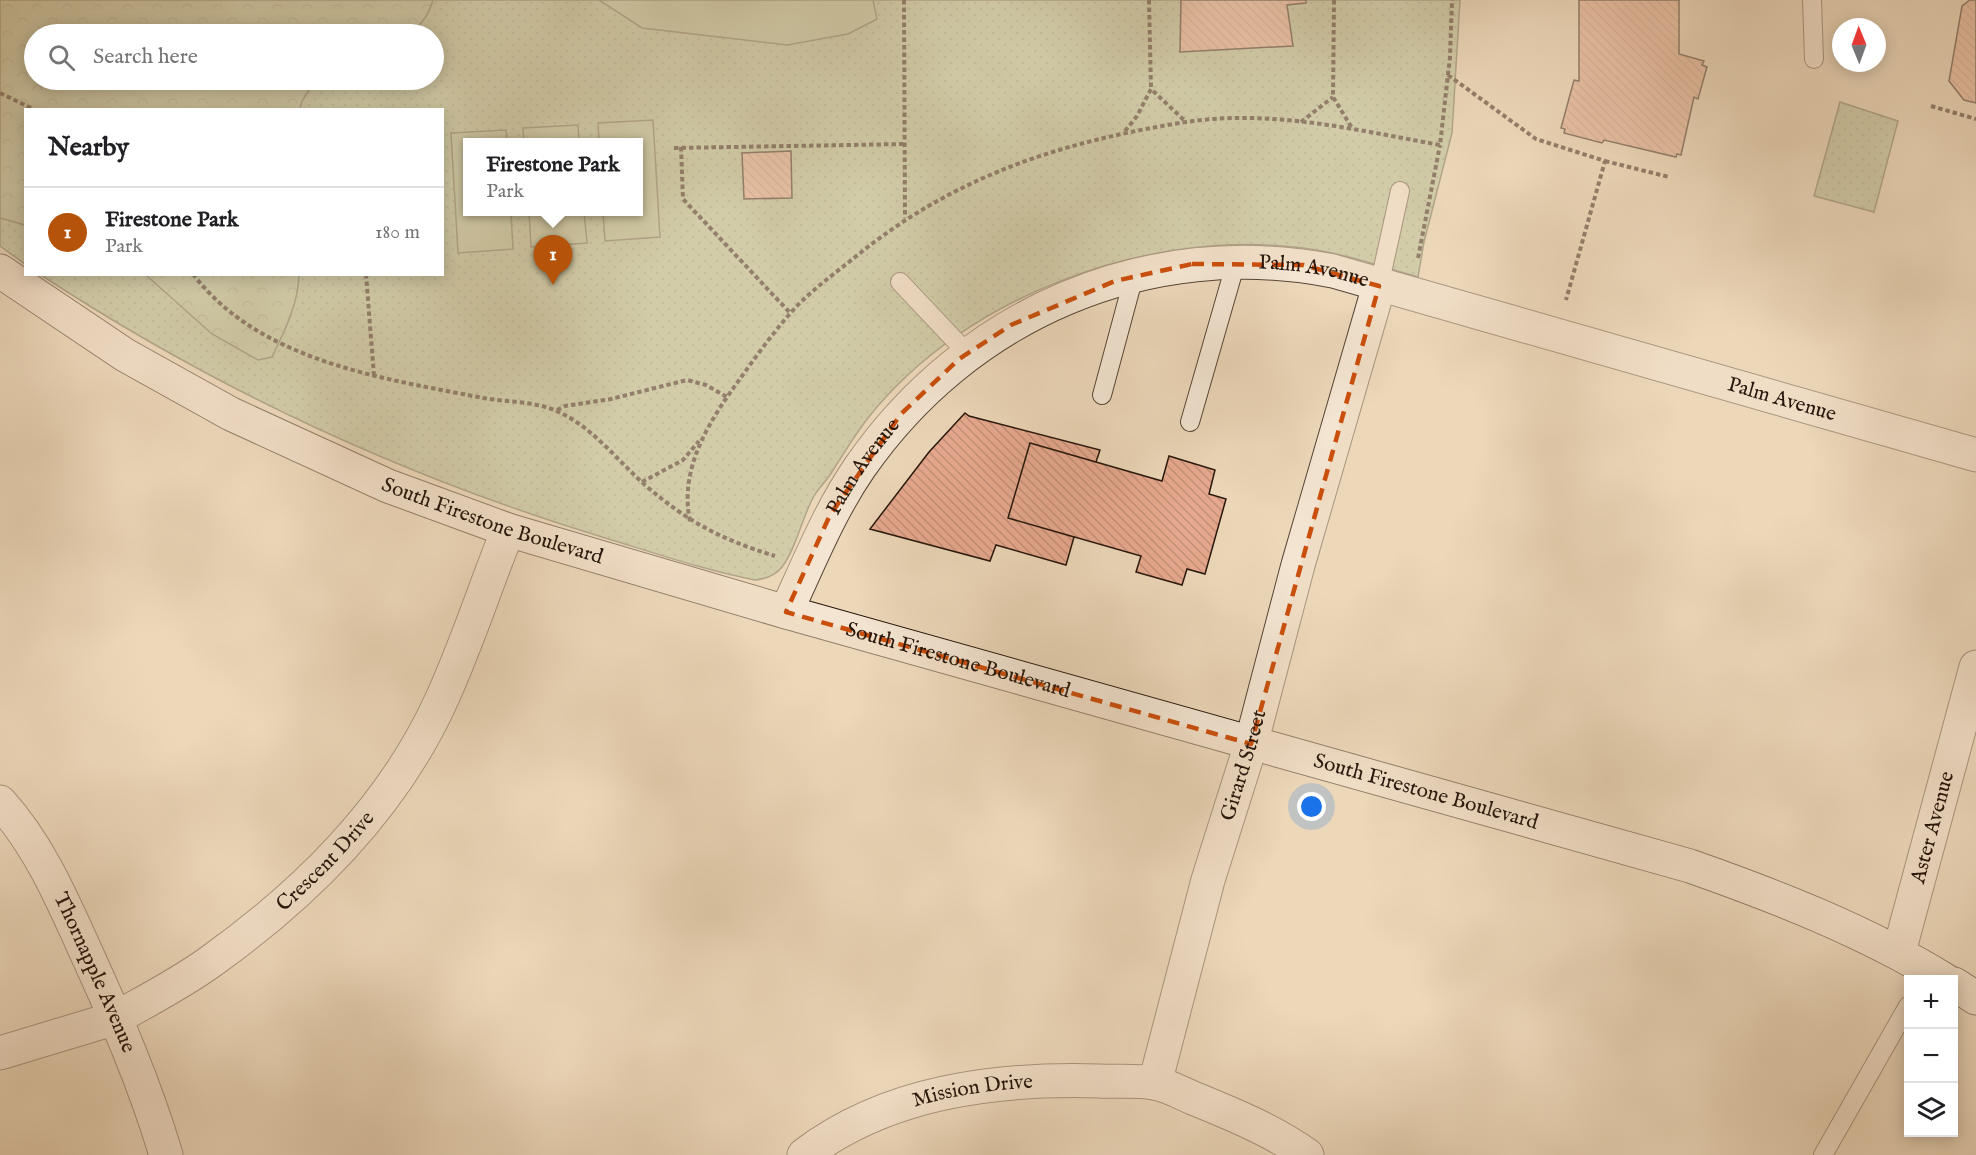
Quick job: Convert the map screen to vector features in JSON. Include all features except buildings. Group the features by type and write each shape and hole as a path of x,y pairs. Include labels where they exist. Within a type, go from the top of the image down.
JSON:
{"street":[{"name":"Palm Avenue","path":"786,612 830,515 861,466 901,414 967,353 1011,325 1063,300 1167,267 1236,262 1303,265 1976,455"},
{"name":"South Firestone Boulevard","path":"0,271 125,355 231,414 388,486 508,530 786,612 1690,866 1768,893 1899,952 1934,975"},
{"name":"Girard Street","path":"1155,1083 1208,880 1251,744 1298,565 1379,286"},
{"name":"Crescent Drive","path":"0,1053 116,1018 209,963 287,903 364,822 406,765 440,703 508,530"},
{"name":"Aster Avenue","path":"1899,952 1976,667"},
{"name":"Thornapple Avenue","path":"0,802 40,857 116,1018 130,1049 166,1155"},
{"name":"South Firestone Boulevard","path":"1958,989 1976,998"},
{"name":"Mission Drive","path":"804,1155 866,1119 914,1100 986,1085 1045,1079 1155,1083"},
{"path":"1155,1083 1243,1119 1285,1140 1307,1155"}],"lane":[{"path":"1812,0 1814,58"},
{"path":"1379,286 1400,191"},
{"path":"1190,422 1236,262"},
{"path":"1102,395 1134,276"},
{"path":"900,282 967,353"},
{"path":"1823,1155 1904,1013"}],"path":[{"path":"904,0 905,219"},
{"path":"1125,132 1137,116 1150,89 1149,0"},
{"path":"1334,0 1333,97 1352,128"},
{"path":"1418,258 1440,145 1448,75 1452,0"},
{"path":"1448,75 1536,139 1605,161 1669,177"},
{"path":"1150,89 1186,122"},
{"path":"0,93 31,108"},
{"path":"1301,122 1333,97"},
{"path":"1931,106 1976,119"},
{"path":"642,482 683,460 693,451 727,397 791,314 821,285 884,232 986,176 1083,141 1203,119 1301,122 1352,128 1440,145"},
{"path":"674,147 905,144"},
{"path":"681,147 683,199 791,314"},
{"path":"1566,300 1605,161"},
{"path":"195,276 207,292 226,309 267,336 310,356 374,376 556,410 599,442 642,482 690,520 727,540 807,566"},
{"path":"366,276 374,376"},
{"path":"556,410 565,406 620,397 687,380 706,385 727,397"},
{"path":"690,520 687,506 689,477 703,435"}],"highlighted area":[{"path":"1192,264 1303,265 1379,286 1251,744 786,612 830,515 901,414 959,359 1011,325 1115,281"}],"green space":[{"path":"0,0 1460,0 1452,133 1424,242 1418,277 1318,250 1244,245 1184,249 1124,261 1064,279 1008,305 955,337 908,375 868,418 814,496 782,567 773,575 759,580 697,566 528,513 382,457 242,392 174,355 43,276 444,276 444,108 24,108 24,263 0,246"},
{"path":"0,0 433,0 428,13 420,24 24,24 24,90 309,90 300,108 24,108 24,225 0,218"},
{"path":"599,0 873,0 877,19 848,34 787,45 642,28"},
{"path":"1840,102 1898,121 1874,212 1814,196"},
{"path":"653,120 660,237 605,241 603,216 643,216 643,138 599,138 598,123"},
{"path":"578,125 579,138 524,138 523,128"},
{"path":"506,130 507,138 463,138 463,216 511,216 513,249 458,253 451,133"},
{"path":"529,216 584,216 587,243 531,247"},
{"path":"147,276 299,276 293,307 272,357 258,360 212,334"}],"place":[{"name":"Firestone Park","path":"553,285"}]}
